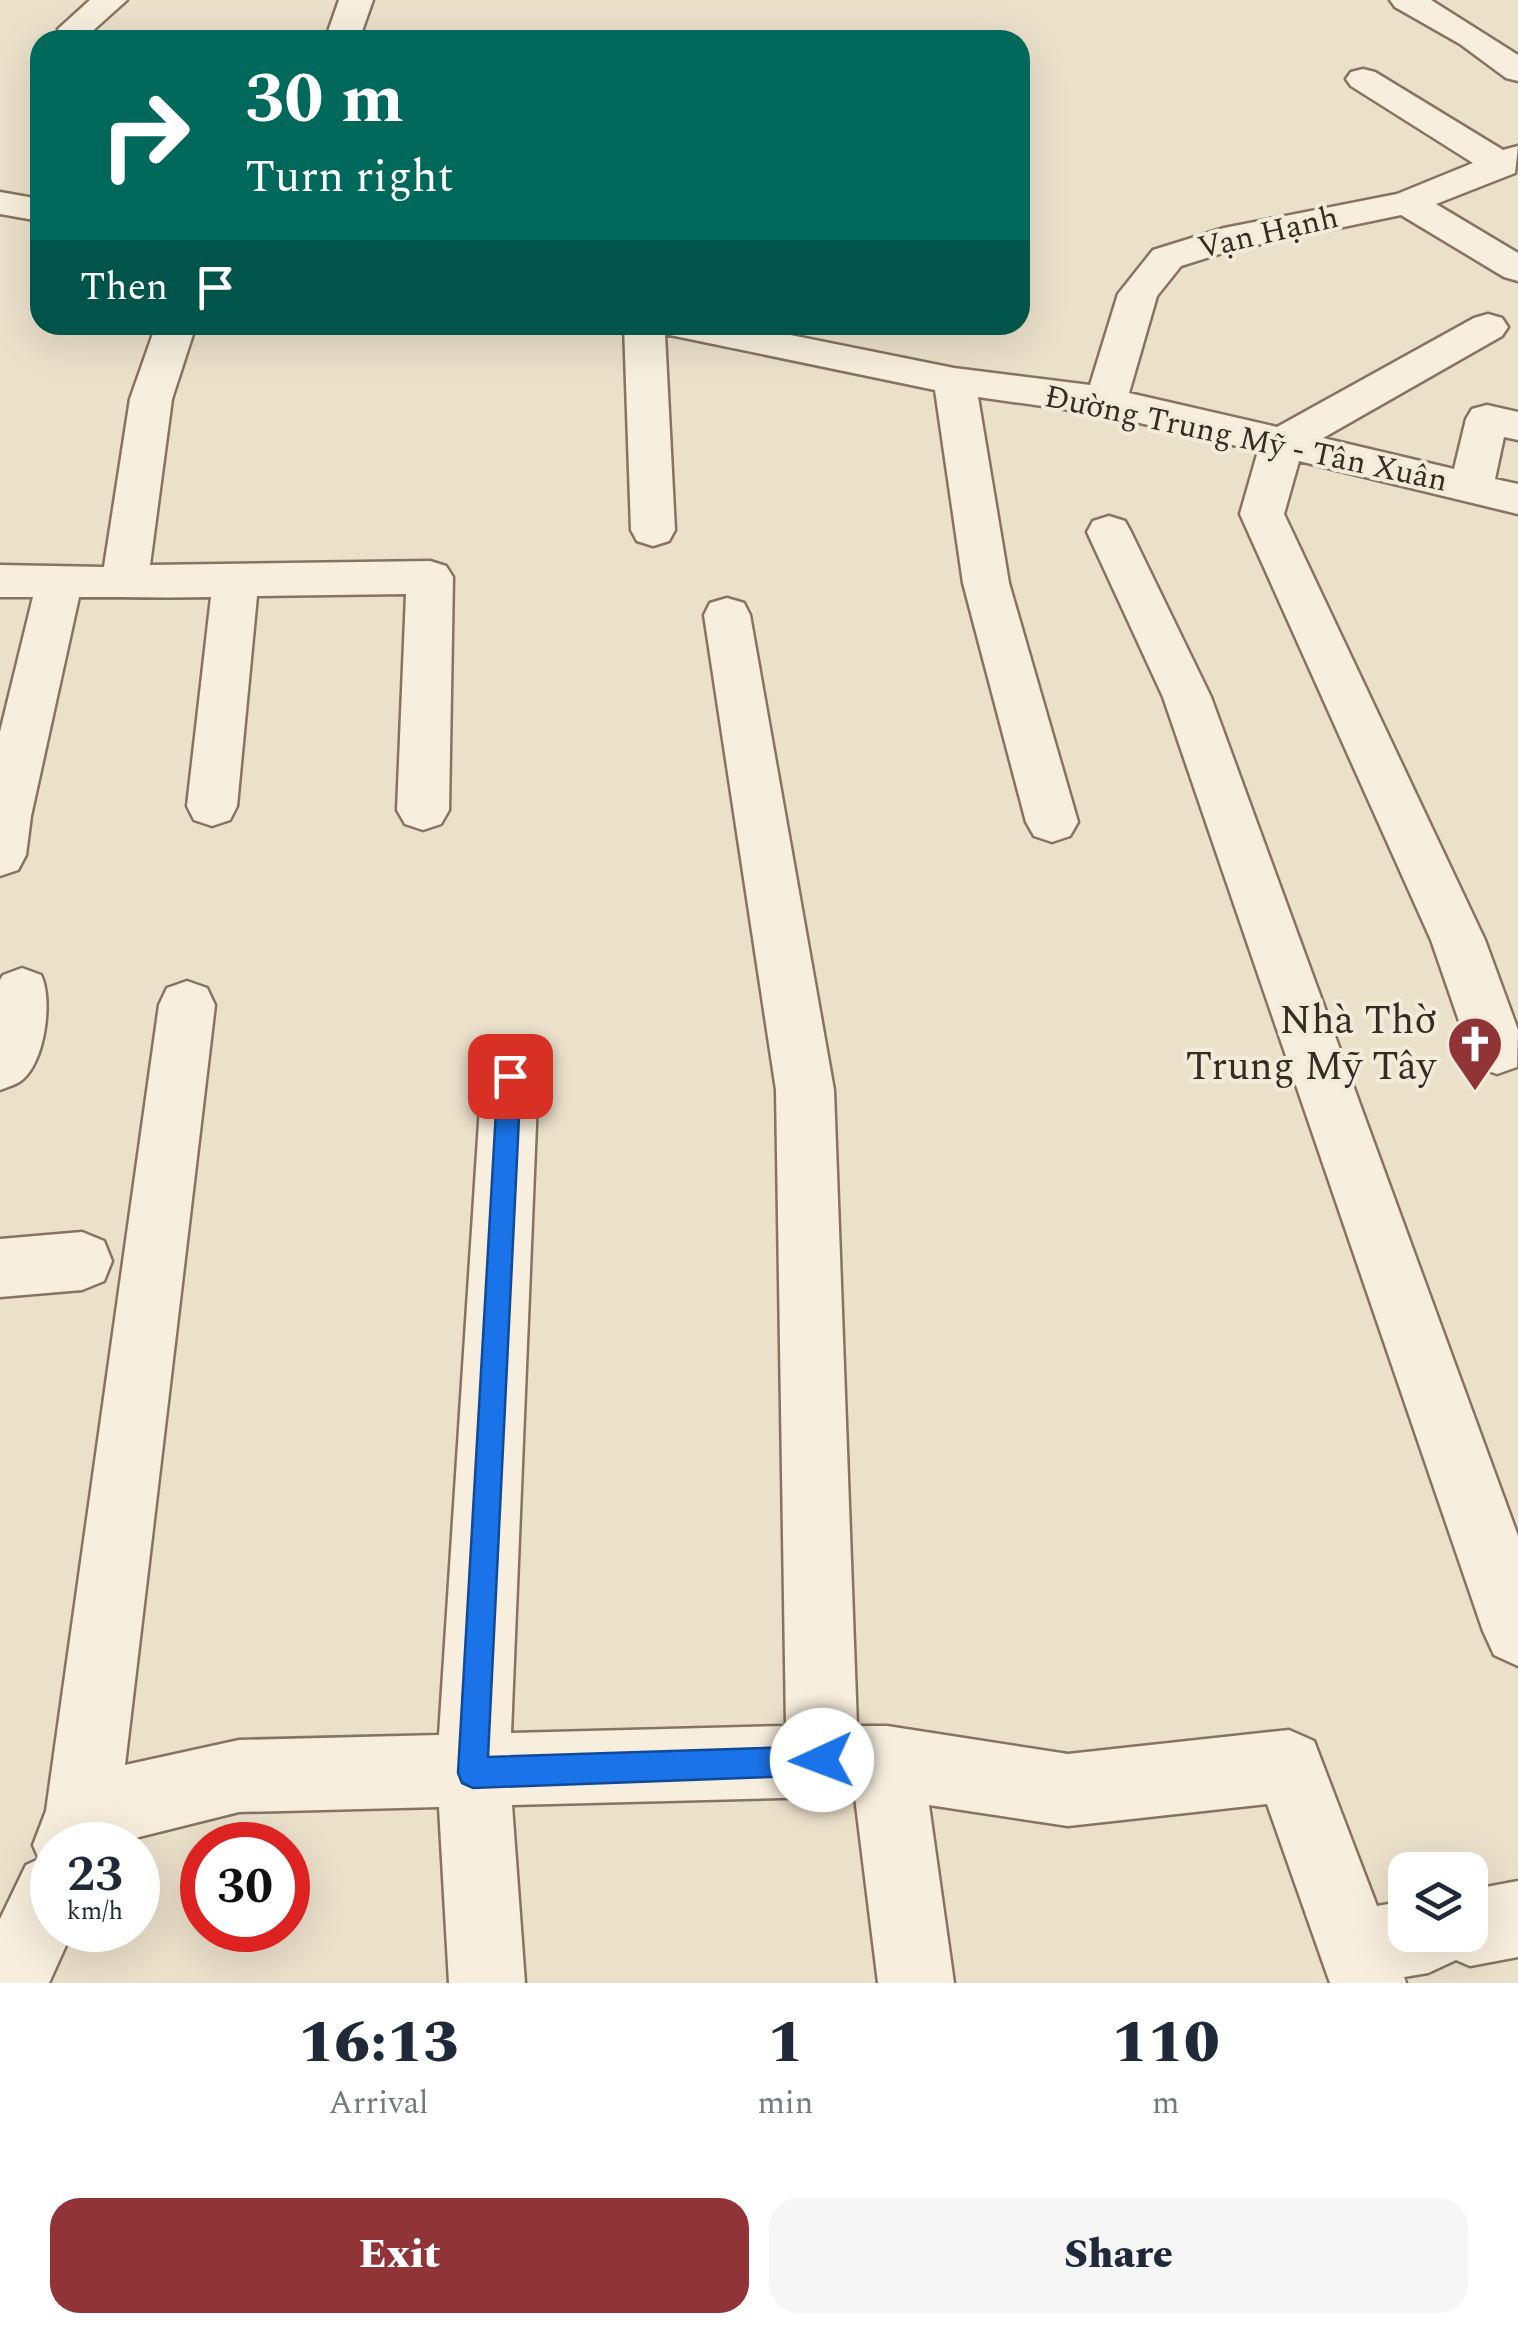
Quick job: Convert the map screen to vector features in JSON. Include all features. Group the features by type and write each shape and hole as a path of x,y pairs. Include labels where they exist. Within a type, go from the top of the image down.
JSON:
{"street":[{"path":"75,30 110,0"},
{"path":"346,30 356,0"},
{"path":"1407,0 1462,31 1518,71"},
{"path":"1363,78 1510,161"},
{"name":"Vạn Hạnh","path":"1106,400 1138,294 1167,258 1224,240 1407,203 1510,161"},
{"path":"1407,203 1518,270"},
{"path":"1488,327 1282,443 1262,514 1458,940 1497,1050"},
{"path":"125,582 151,399 173,335"},
{"path":"644,335 653,530"},
{"name":"Đường Trung Mỹ - Tân Xuân","path":"727,335 954,381 1106,400 1504,502"},
{"path":"954,381 986,583 1052,822"},
{"path":"1504,502 1487,419 1518,426"},
{"path":"1110,532 1188,697 1518,1631"},
{"path":"0,582 430,577 423,810"},
{"path":"0,855 5,816 60,580"},
{"path":"212,806 236,580"},
{"path":"727,615 805,1090 854,1761 916,1983"},
{"path":"0,1065 11,1052 22,990"},
{"path":"78,1822 187,1005"},
{"path":"487,1983 473,1773 510,1076"},
{"path":"0,1268 82,1260"},
{"path":"96,1822 239,1776 854,1761 1068,1790 1289,1766 1363,1965 1391,1952"},
{"path":"1488,1925 1518,1920"},
{"path":"10,1983 30,1939"}],"place":[{"name":"Nhà Thờ Trung Mỹ Tây","path":"1475,1093"}],"route":[{"path":"510,1076 473,1773 822,1760"}]}
